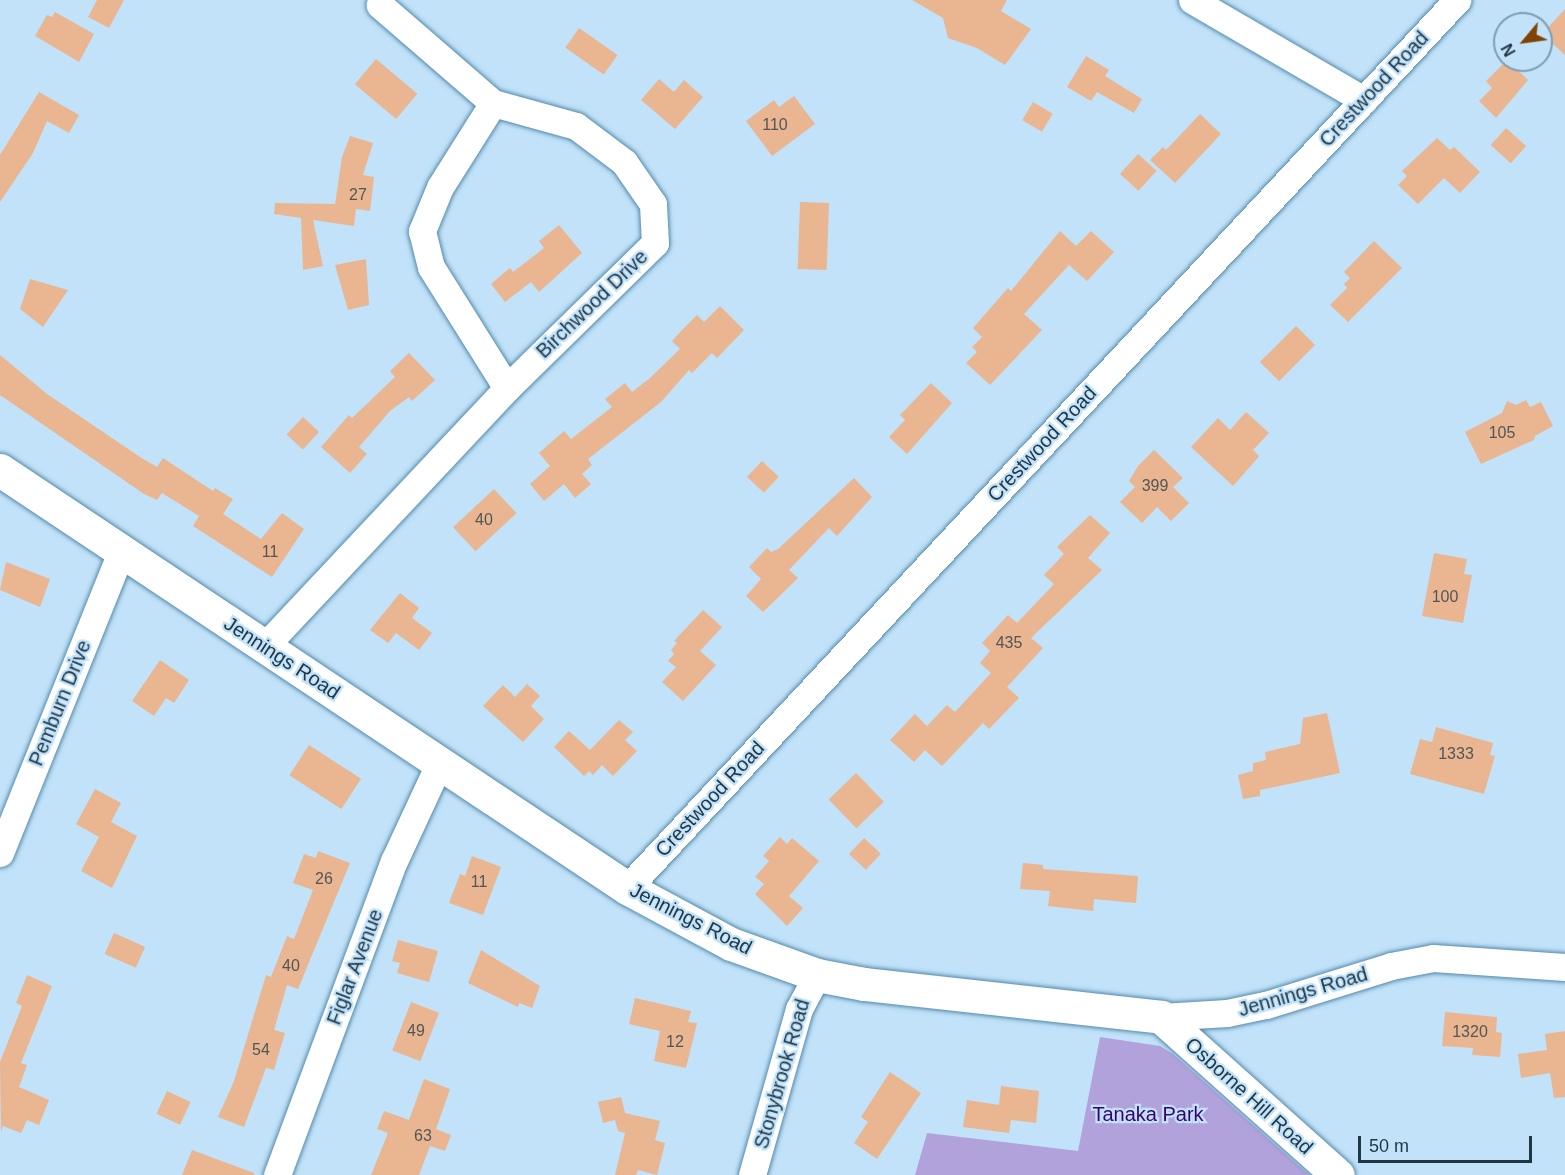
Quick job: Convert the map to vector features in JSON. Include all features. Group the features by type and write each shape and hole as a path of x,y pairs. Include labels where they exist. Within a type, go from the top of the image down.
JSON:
{"street":[{"path":"1192,0 1364,100"},
{"name":"Crestwood Road","path":"627,888 1457,0"},
{"name":"Birchwood Drive","path":"264,647 507,388 656,243 653,204 624,162 576,126 493,103 380,5"},
{"path":"493,103 440,187 422,231 431,267 507,388"},
{"name":"Jennings Road","path":"0,470 627,888 731,944 817,975 864,984 1161,1017 1227,1013 1266,1005 1391,966 1434,958 1565,967"},
{"name":"Pemburn Drive","path":"0,853 121,552"},
{"name":"Figlar Avenue","path":"277,1175 394,861 440,762"},
{"name":"Stonybrook Road","path":"752,1175 799,1009 817,975"},
{"name":"Osborne Hill Road","path":"1161,1017 1338,1175"}],"green space":[{"name":"Tanaka Park","path":"1100,1037 1160,1046 1173,1054 1309,1175 915,1175 927,1133 1078,1151"}],"building":[{"path":"97,0 124,0 109,28 88,17"},
{"path":"912,0 1007,0 1001,11 1031,29 1005,65 977,48 948,38 943,18"},
{"path":"1565,9 1565,55 1553,44 1553,22"},
{"path":"55,12 94,34 79,62 35,36 47,15 52,17"},
{"path":"579,28 618,55 604,75 565,48"},
{"path":"1086,56 1109,70 1105,76 1142,99 1134,113 1097,92 1091,101 1067,87"},
{"path":"376,59 417,94 396,119 355,84"},
{"path":"1495,72 1520,72 1528,80 1496,118 1479,101 1492,88 1486,81"},
{"path":"659,79 674,92 684,80 703,97 675,129 641,100"},
{"path":"39,92 79,115 69,133 47,121 33,153 0,202 0,155"},
{"path":"794,96 815,124 772,156 746,121 774,100 779,107"},
{"path":"1033,102 1053,114 1042,132 1022,120"},
{"path":"1200,114 1221,134 1175,183 1150,160 1163,147 1166,150"},
{"path":"1506,128 1526,146 1511,163 1491,145"},
{"path":"350,136 373,143 363,175 374,177 370,211 356,209 354,226 313,220 323,266 303,270 301,218 274,214 275,203 335,204 342,157"},
{"path":"1437,138 1450,150 1454,147 1480,172 1460,193 1444,178 1418,204 1398,185 1407,176 1402,171"},
{"path":"1138,154 1157,171 1139,191 1120,174"},
{"path":"800,202 829,203 827,270 798,269"},
{"path":"559,225 582,253 539,292 531,282 505,302 491,284 510,268 513,272 544,248 539,241"},
{"path":"1060,231 1076,246 1091,231 1114,252 1087,281 1069,265 1024,314 1042,330 990,385 966,363 977,352 972,347 982,337 973,328 1008,288 1011,291"},
{"path":"1374,241 1402,268 1348,322 1330,305 1347,288 1344,284 1350,278 1344,272"},
{"path":"366,259 369,305 348,310 335,265"},
{"path":"30,279 68,290 43,327 20,309"},
{"path":"720,306 744,330 717,358 712,353 692,373 689,370 661,402 588,459 592,465 582,474 591,484 575,498 564,484 544,501 530,484 550,466 539,453 564,431 571,439 612,407 605,399 625,383 632,392 650,378 680,349 672,341 682,330 697,315 704,322"},
{"path":"1296,326 1315,345 1279,381 1260,362"},
{"path":"409,353 435,380 412,401 409,397 390,411 359,447 367,454 350,473 321,447 349,415 352,418 395,377 390,371"},
{"path":"0,355 47,394 140,457 157,467 163,458 213,491 215,488 233,499 223,514 261,539 282,513 304,529 272,577 193,526 199,516 162,493 157,500 144,494 0,395"},
{"path":"931,383 952,403 907,454 889,437 905,420 900,415"},
{"path":"1526,400 1530,407 1541,402 1553,426 1535,436 1534,440 1481,464 1465,432 1502,413 1507,401 1516,405"},
{"path":"1246,412 1269,433 1253,450 1259,456 1233,486 1191,447 1218,418 1230,430"},
{"path":"303,417 319,432 303,450 287,435"},
{"path":"1154,450 1183,478 1173,487 1189,503 1171,521 1157,507 1142,523 1120,502 1135,487 1129,481 1138,466"},
{"path":"762,461 779,477 764,493 747,477"},
{"path":"854,478 872,497 837,536 829,528 789,570 798,578 763,612 746,596 761,579 749,567 767,548 771,552 778,549"},
{"path":"494,489 517,513 476,551 453,527"},
{"path":"1090,515 1110,533 1088,558 1102,570 1031,638 1043,648 1007,687 1019,698 989,729 983,723 942,766 925,750 914,762 890,740 915,714 927,726 947,705 955,712 991,673 980,663 990,651 982,643 1008,615 1017,623 1054,584 1044,575 1064,554 1057,547"},
{"path":"1434,553 1467,559 1464,574 1472,575 1463,623 1422,616"},
{"path":"6,562 50,579 40,607 0,590"},
{"path":"400,593 419,608 412,618 432,633 419,650 396,633 388,643 370,630"},
{"path":"703,610 722,627 700,651 716,665 683,701 662,682 676,667 668,661 674,654 671,650 677,643 674,641"},
{"path":"160,660 189,680 174,703 166,698 154,716 132,701"},
{"path":"527,684 540,696 531,706 544,719 523,742 483,706 503,685 515,697"},
{"path":"1327,713 1340,773 1260,790 1260,796 1243,799 1238,775 1253,771 1253,763 1266,760 1265,752 1300,744 1303,718"},
{"path":"619,720 633,732 625,740 637,751 613,776 602,765 593,775 589,771 584,776 554,747 569,731 590,750"},
{"path":"1436,727 1493,743 1490,755 1495,756 1484,794 1410,774 1420,739 1432,742"},
{"path":"309,745 361,779 341,809 289,775"},
{"path":"856,773 884,802 856,828 829,799"},
{"path":"95,789 121,803 111,822 137,836 112,888 81,871 99,837 76,824"},
{"path":"780,837 787,844 792,838 819,861 789,896 803,908 787,926 755,894 764,884 755,877 769,861 763,856"},
{"path":"864,838 881,854 866,870 849,854"},
{"path":"318,851 350,863 298,989 287,985 274,1030 285,1033 274,1070 266,1068 244,1127 218,1117 234,1081 266,975 271,977 287,936 294,939 313,890 293,883 304,854 316,858"},
{"path":"472,856 501,867 483,915 449,903 460,874 465,876"},
{"path":"1023,863 1043,865 1043,869 1138,876 1136,903 1094,899 1093,911 1048,906 1050,891 1020,889"},
{"path":"114,933 145,947 136,968 105,954"},
{"path":"398,940 438,951 429,982 397,973 400,963 392,961"},
{"path":"481,950 540,986 532,1008 519,1003 518,1007 468,983"},
{"path":"27,975 52,986 21,1063 27,1065 19,1087 49,1100 39,1125 27,1120 21,1133 3,1126 1,1132 0,1062 22,1006 16,1003"},
{"path":"635,998 691,1011 688,1022 697,1023 686,1068 654,1061 660,1031 629,1024"},
{"path":"411,1002 439,1013 420,1061 392,1051"},
{"path":"1445,1012 1497,1017 1496,1032 1502,1033 1500,1057 1472,1055 1473,1048 1442,1046"},
{"path":"1565,1031 1565,1097 1554,1098 1550,1073 1521,1078 1518,1054 1547,1050 1545,1034"},
{"path":"890,1072 921,1093 877,1159 854,1143 868,1122 861,1117"},
{"path":"424,1079 450,1089 436,1129 451,1135 445,1151 430,1146 419,1175 371,1175 388,1133 377,1129 384,1111 409,1120"},
{"path":"1001,1086 1039,1091 1036,1123 1011,1120 1009,1133 963,1127 967,1100 999,1105"},
{"path":"167,1091 191,1102 180,1125 156,1114"},
{"path":"621,1097 625,1113 660,1121 655,1140 665,1143 657,1175 638,1170 636,1175 615,1175 625,1133 618,1131 615,1120 603,1123 598,1102"},
{"path":"192,1150 254,1173 254,1175 182,1175"}]}
